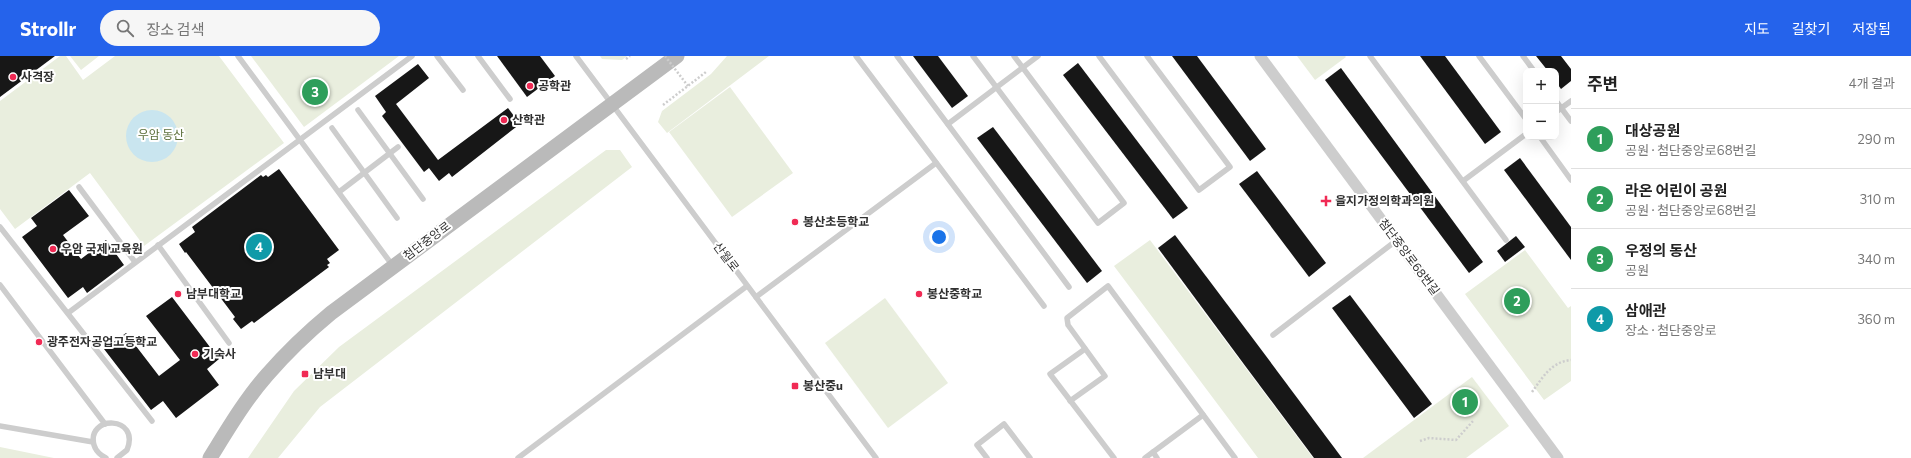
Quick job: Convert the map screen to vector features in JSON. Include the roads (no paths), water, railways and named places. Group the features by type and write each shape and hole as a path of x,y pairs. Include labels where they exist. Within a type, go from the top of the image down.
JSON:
{"street":[{"name":"첨단중앙로","path":"210,458 233,421 266,376 300,340 331,313 677,56"},
{"name":"첨단중앙로68번길","path":"1260,56 1558,458"}],"lane":[{"path":"238,56 393,266"},
{"path":"68,313 412,56"},
{"path":"437,56 462,90"},
{"path":"478,56 510,99"},
{"name":"산월로","path":"576,56 876,458"},
{"path":"856,56 1044,306"},
{"path":"897,56 1069,287"},
{"path":"973,56 1098,223 1124,203 1014,56"},
{"path":"948,124 1038,56"},
{"path":"1099,56 1199,190 1230,167 1147,56"},
{"path":"1370,56 1506,240"},
{"path":"1479,56 1523,114"},
{"path":"1523,56 1532,68"},
{"path":"1561,108 1571,101"},
{"path":"1558,104 1571,122"},
{"path":"358,110 423,199"},
{"path":"332,128 397,218"},
{"path":"1463,181 1523,136"},
{"path":"1542,140 1571,180"},
{"path":"339,192 398,147"},
{"path":"756,297 936,163"},
{"path":"79,187 135,262"},
{"path":"0,227 152,421"},
{"path":"1274,335 1397,240"},
{"path":"158,245 230,343"},
{"path":"0,285 105,424"},
{"path":"518,458 747,286"},
{"path":"1070,401 1105,376 1068,325 1067,318 1108,286 1235,458"},
{"path":"1085,349 1050,374 1114,458"},
{"path":"1145,458 1203,414"},
{"path":"106,458 98,452 93,442 96,431 105,424 116,423 126,429 130,439 127,450 118,458"},
{"path":"986,458 976,445 1004,424 1030,458"},
{"path":"0,426 93,442"},
{"path":"1153,452 1157,458"}],"water":[{"path":"147,110 157,110 166,114 174,122 178,131 178,141 174,150 166,158 157,162 147,162 138,158 130,150 126,141 126,131 130,122 138,114"}],"place":[{"name":"사격장","path":"13,77"},
{"name":"공학관","path":"530,86"},
{"name":"우정의 동산","path":"315,92"},
{"name":"산학관","path":"504,120"},
{"name":"을지가정의학과의원","path":"1326,201"},
{"name":"봉산초등학교","path":"795,222"},
{"name":"삼애관","path":"259,247"},
{"name":"우암 국제 교육원","path":"53,249"},
{"name":"남부대학교","path":"178,294"},
{"name":"봉산중학교","path":"919,294"},
{"name":"라온 어린이 공원","path":"1517,301"},
{"name":"광주전자공업고등학교","path":"39,342"},
{"name":"기숙사","path":"195,354"},
{"name":"남부대","path":"305,374"},
{"name":"봉산중u","path":"795,386"},
{"name":"대상공원","path":"1465,402"}],"park label":[{"name":"우암 동산","path":"161,135"}]}
